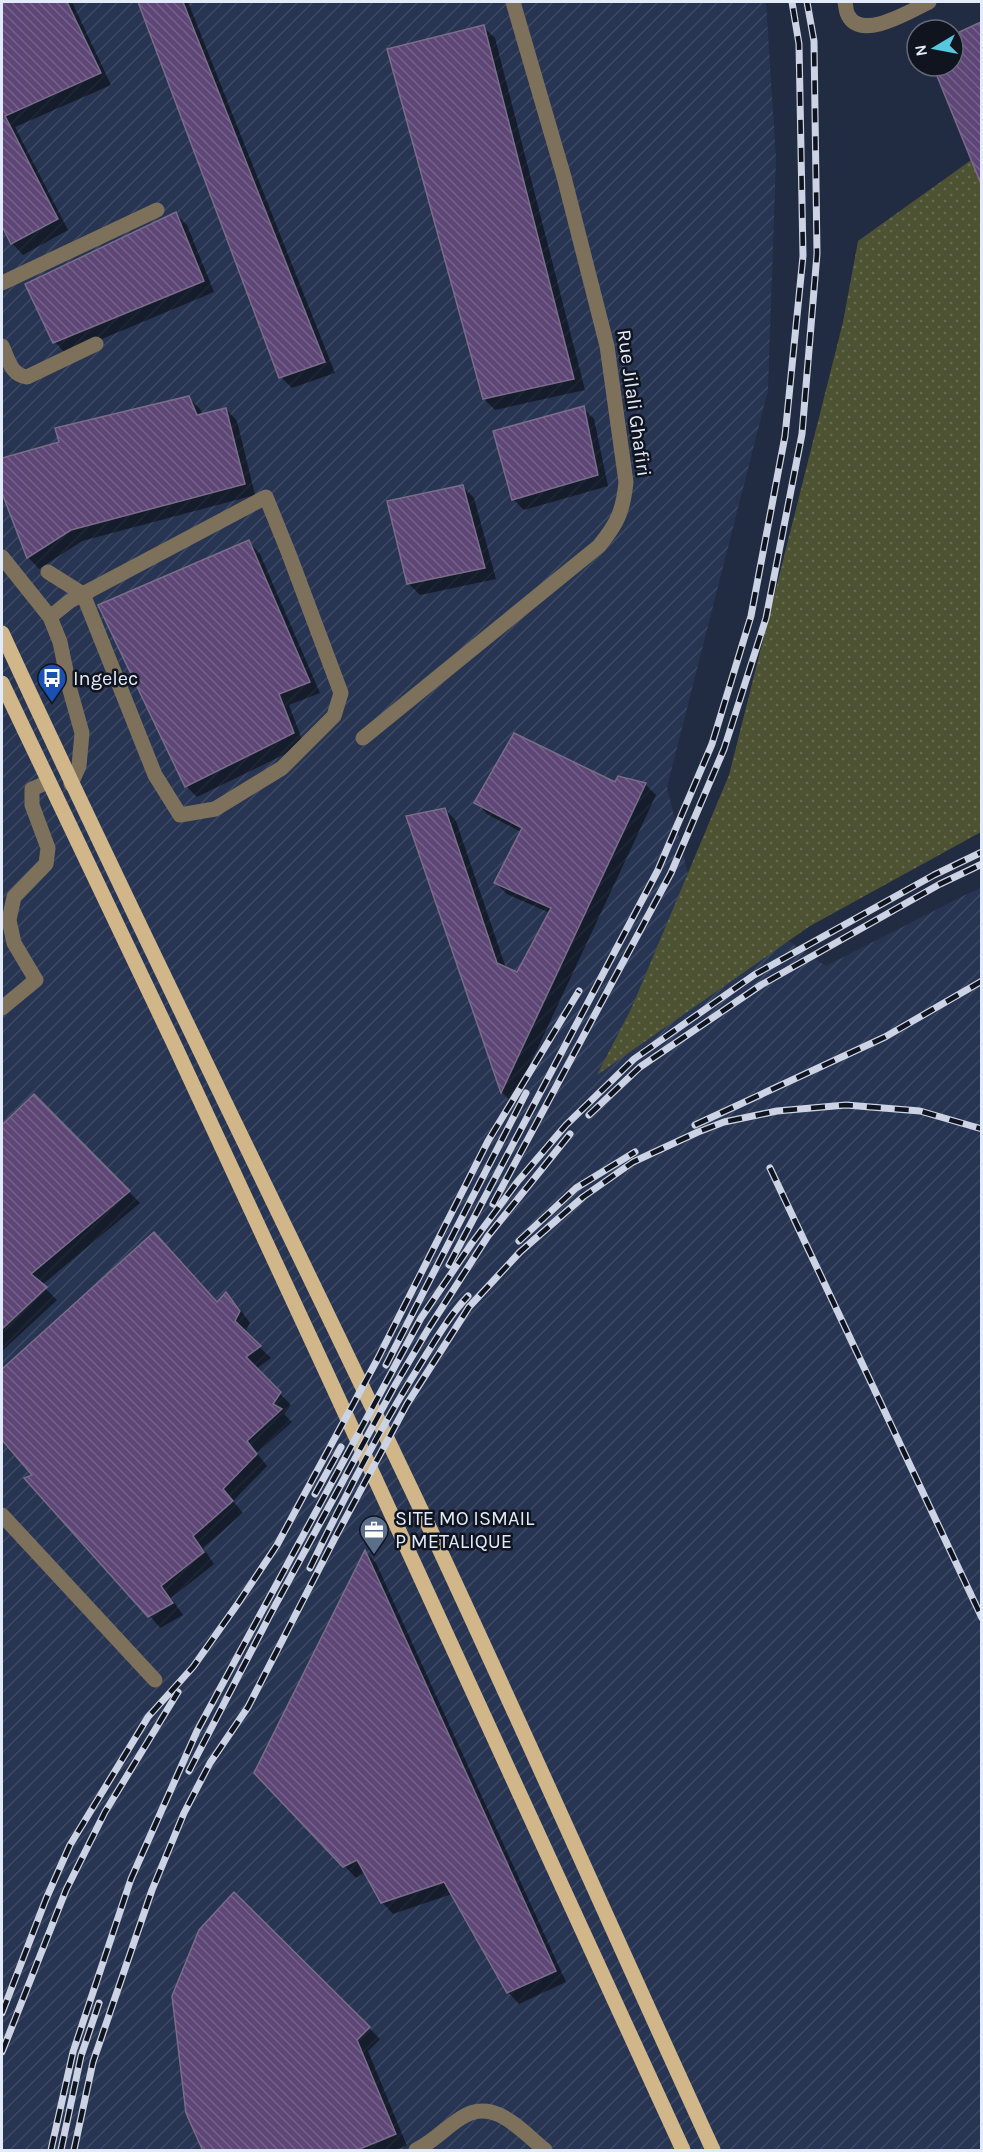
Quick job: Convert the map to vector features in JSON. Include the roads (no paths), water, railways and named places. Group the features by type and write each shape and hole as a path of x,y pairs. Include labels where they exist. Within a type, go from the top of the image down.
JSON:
{"main road":[{"path":"2,633 71,783 425,1519 712,2151"},
{"path":"2,683 179,1055 328,1376 683,2151"}],"street":[{"name":"Rue Jilali Ghafiri","path":"363,738 599,546 616,524 624,504 626,482 607,346 564,177 513,2"},
{"path":"845,2 848,16 856,23 866,26 886,23 929,2"},
{"path":"2,283 157,210"},
{"path":"2,346 13,370 27,377 96,344"},
{"path":"48,572 83,594 155,775 180,815 215,809 282,768 334,716 341,693 290,554 266,497 83,594 50,617"},
{"path":"2,557 50,617 60,642 82,733 79,766 71,783"},
{"path":"2,1008 36,980 14,943 9,920 14,897 46,864 48,848 32,805 32,789 48,782"},
{"path":"2,1515 155,1680"},
{"path":"416,2151 462,2117 474,2112 486,2111 500,2113 545,2151"}],"railway":[{"path":"449,1265 658,870 712,744 751,616 785,436 803,256 799,44 792,2"},
{"path":"493,1204 671,873 724,749 766,618 802,434 817,254 814,41 807,2"},
{"path":"51,2150 73,2052 131,1879 197,1731 421,1318 472,1243 518,1181 566,1125 634,1059 754,975 934,875 982,852"},
{"path":"589,1115 640,1067 761,985 940,884 982,864"},
{"path":"695,1125 885,1037 982,981"},
{"path":"2,2013 46,1899 70,1845 148,1717 193,1667 277,1545 377,1360 488,1141 579,991"},
{"path":"386,1365 526,1093"},
{"path":"74,2150 93,2062 152,1890 184,1813 210,1763 248,1707 407,1404 469,1307 520,1252 583,1197 633,1162 724,1122 777,1111 846,1105 920,1111 982,1129"},
{"path":"189,1771 270,1615 427,1331 488,1236 570,1134"},
{"path":"519,1241 576,1188 635,1152"},
{"path":"770,1168 982,1618"},
{"path":"310,1568 348,1492 403,1392 441,1331 468,1296"},
{"path":"315,1494 341,1447"},
{"path":"2,2052 66,1890 105,1812 178,1692"},
{"path":"61,2150 81,2056 99,2003"}],"place":[{"name":"Ingelec","path":"52,704"},
{"name":"SITE MO ISMAIL P METALIQUE","path":"374,1556"}]}
